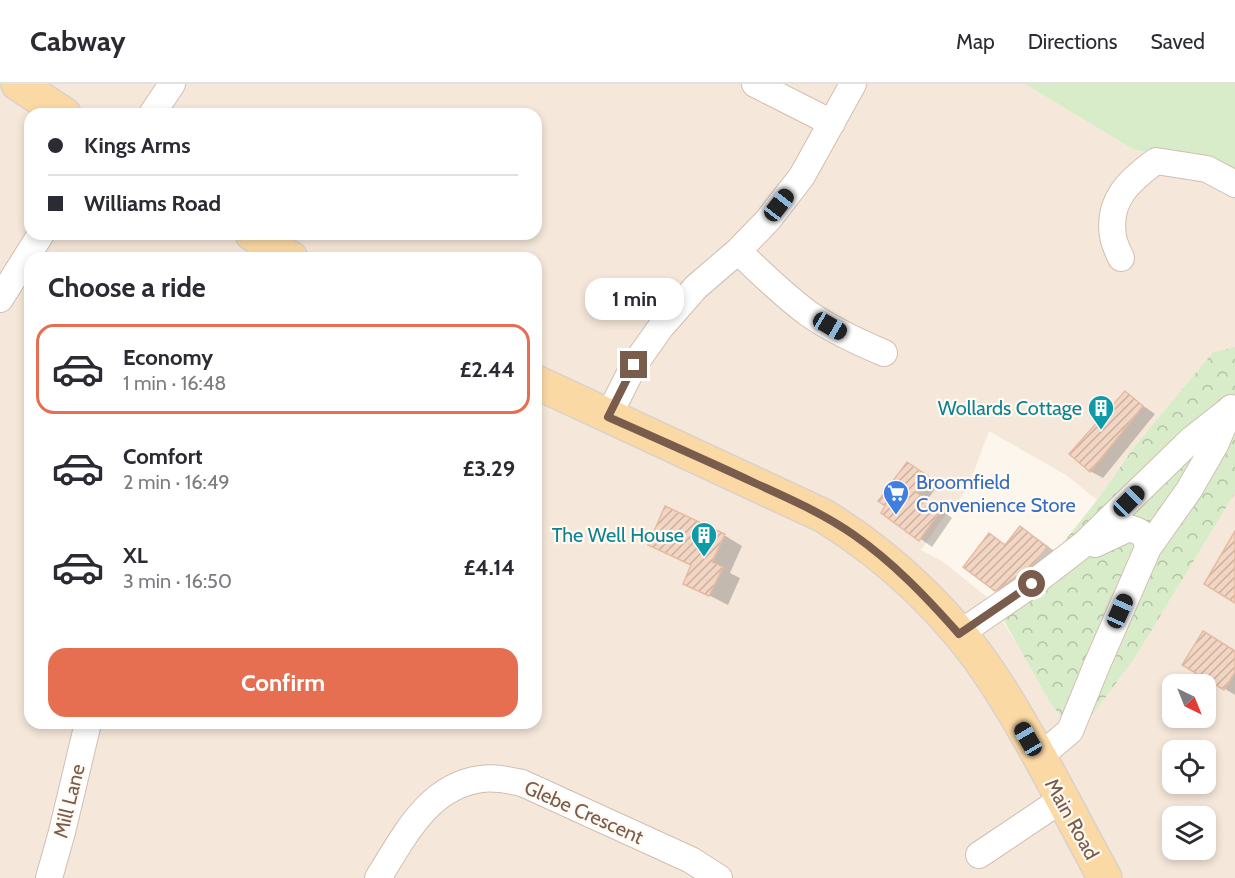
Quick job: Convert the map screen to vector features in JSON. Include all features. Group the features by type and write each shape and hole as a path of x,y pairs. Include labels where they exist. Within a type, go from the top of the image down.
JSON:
{"main road":[{"path":"18,84 55,108"},
{"path":"262,240 281,252"},
{"name":"Main Road","path":"542,385 824,516 852,533 901,573 959,634 996,684 1105,878"}],"street":[{"path":"156,108 172,84"},
{"path":"755,84 832,123"},
{"path":"608,417 634,365 661,327 696,287 738,251 768,220 802,176 853,84"},
{"path":"1121,258 1113,236 1114,204 1134,177 1156,161 1207,169 1235,184"},
{"path":"738,251 778,290 810,315 849,338 884,353"},
{"path":"0,299 24,260"},
{"path":"1039,757 1070,732 1148,548 1190,490 1233,407"},
{"path":"959,634 1060,564 1084,544 1191,440 1233,407"},
{"path":"1060,564 1129,528 1141,532 1146,538 1148,548"},
{"name":"Mill Lane","path":"49,878 65,822 87,729"},
{"name":"Glebe Crescent","path":"378,878 407,831 426,807 444,793 463,783 483,778 522,783 691,860 719,878"},
{"path":"979,855 1061,800"}],"shaded area":[{"path":"0,84 1025,84 1134,150 1200,159 1235,178 1235,347 1213,352 1135,446 1097,500 1066,475 989,431 967,490 951,507 921,550 942,561 987,597 1076,737 1134,659 1235,493 1235,878 0,878"}],"green space":[{"path":"1025,84 1235,84 1235,178 1200,159 1134,150"},
{"path":"1235,347 1235,493 1134,659 1076,737 1050,702 1003,619 1097,500 1135,446 1213,352"}],"building":[{"name":"Wollards Cottage","path":"1125,391 1143,406 1090,472 1069,454"},
{"path":"907,462 928,476 916,492 941,510 919,541 881,513 885,506 878,501"},
{"name":"The Well House","path":"665,506 725,534 712,562 723,567 709,596 683,584 691,565 648,545"},
{"path":"1020,526 1047,547 1035,563 1023,572 995,591 963,567 989,533 1005,545"},
{"path":"1235,531 1235,603 1204,584"},
{"path":"1203,631 1235,651 1235,672 1224,690 1216,685 1216,674 1197,674 1182,665"}],"place":[{"name":"Wollards Cottage","path":"1101,431"},
{"name":"Broomfield Convenience Store","path":"896,516"},
{"name":"The Well House","path":"704,558"}],"route":[{"path":"634,365 608,417 790,499 852,533 901,573 959,634 1032,584"}]}
